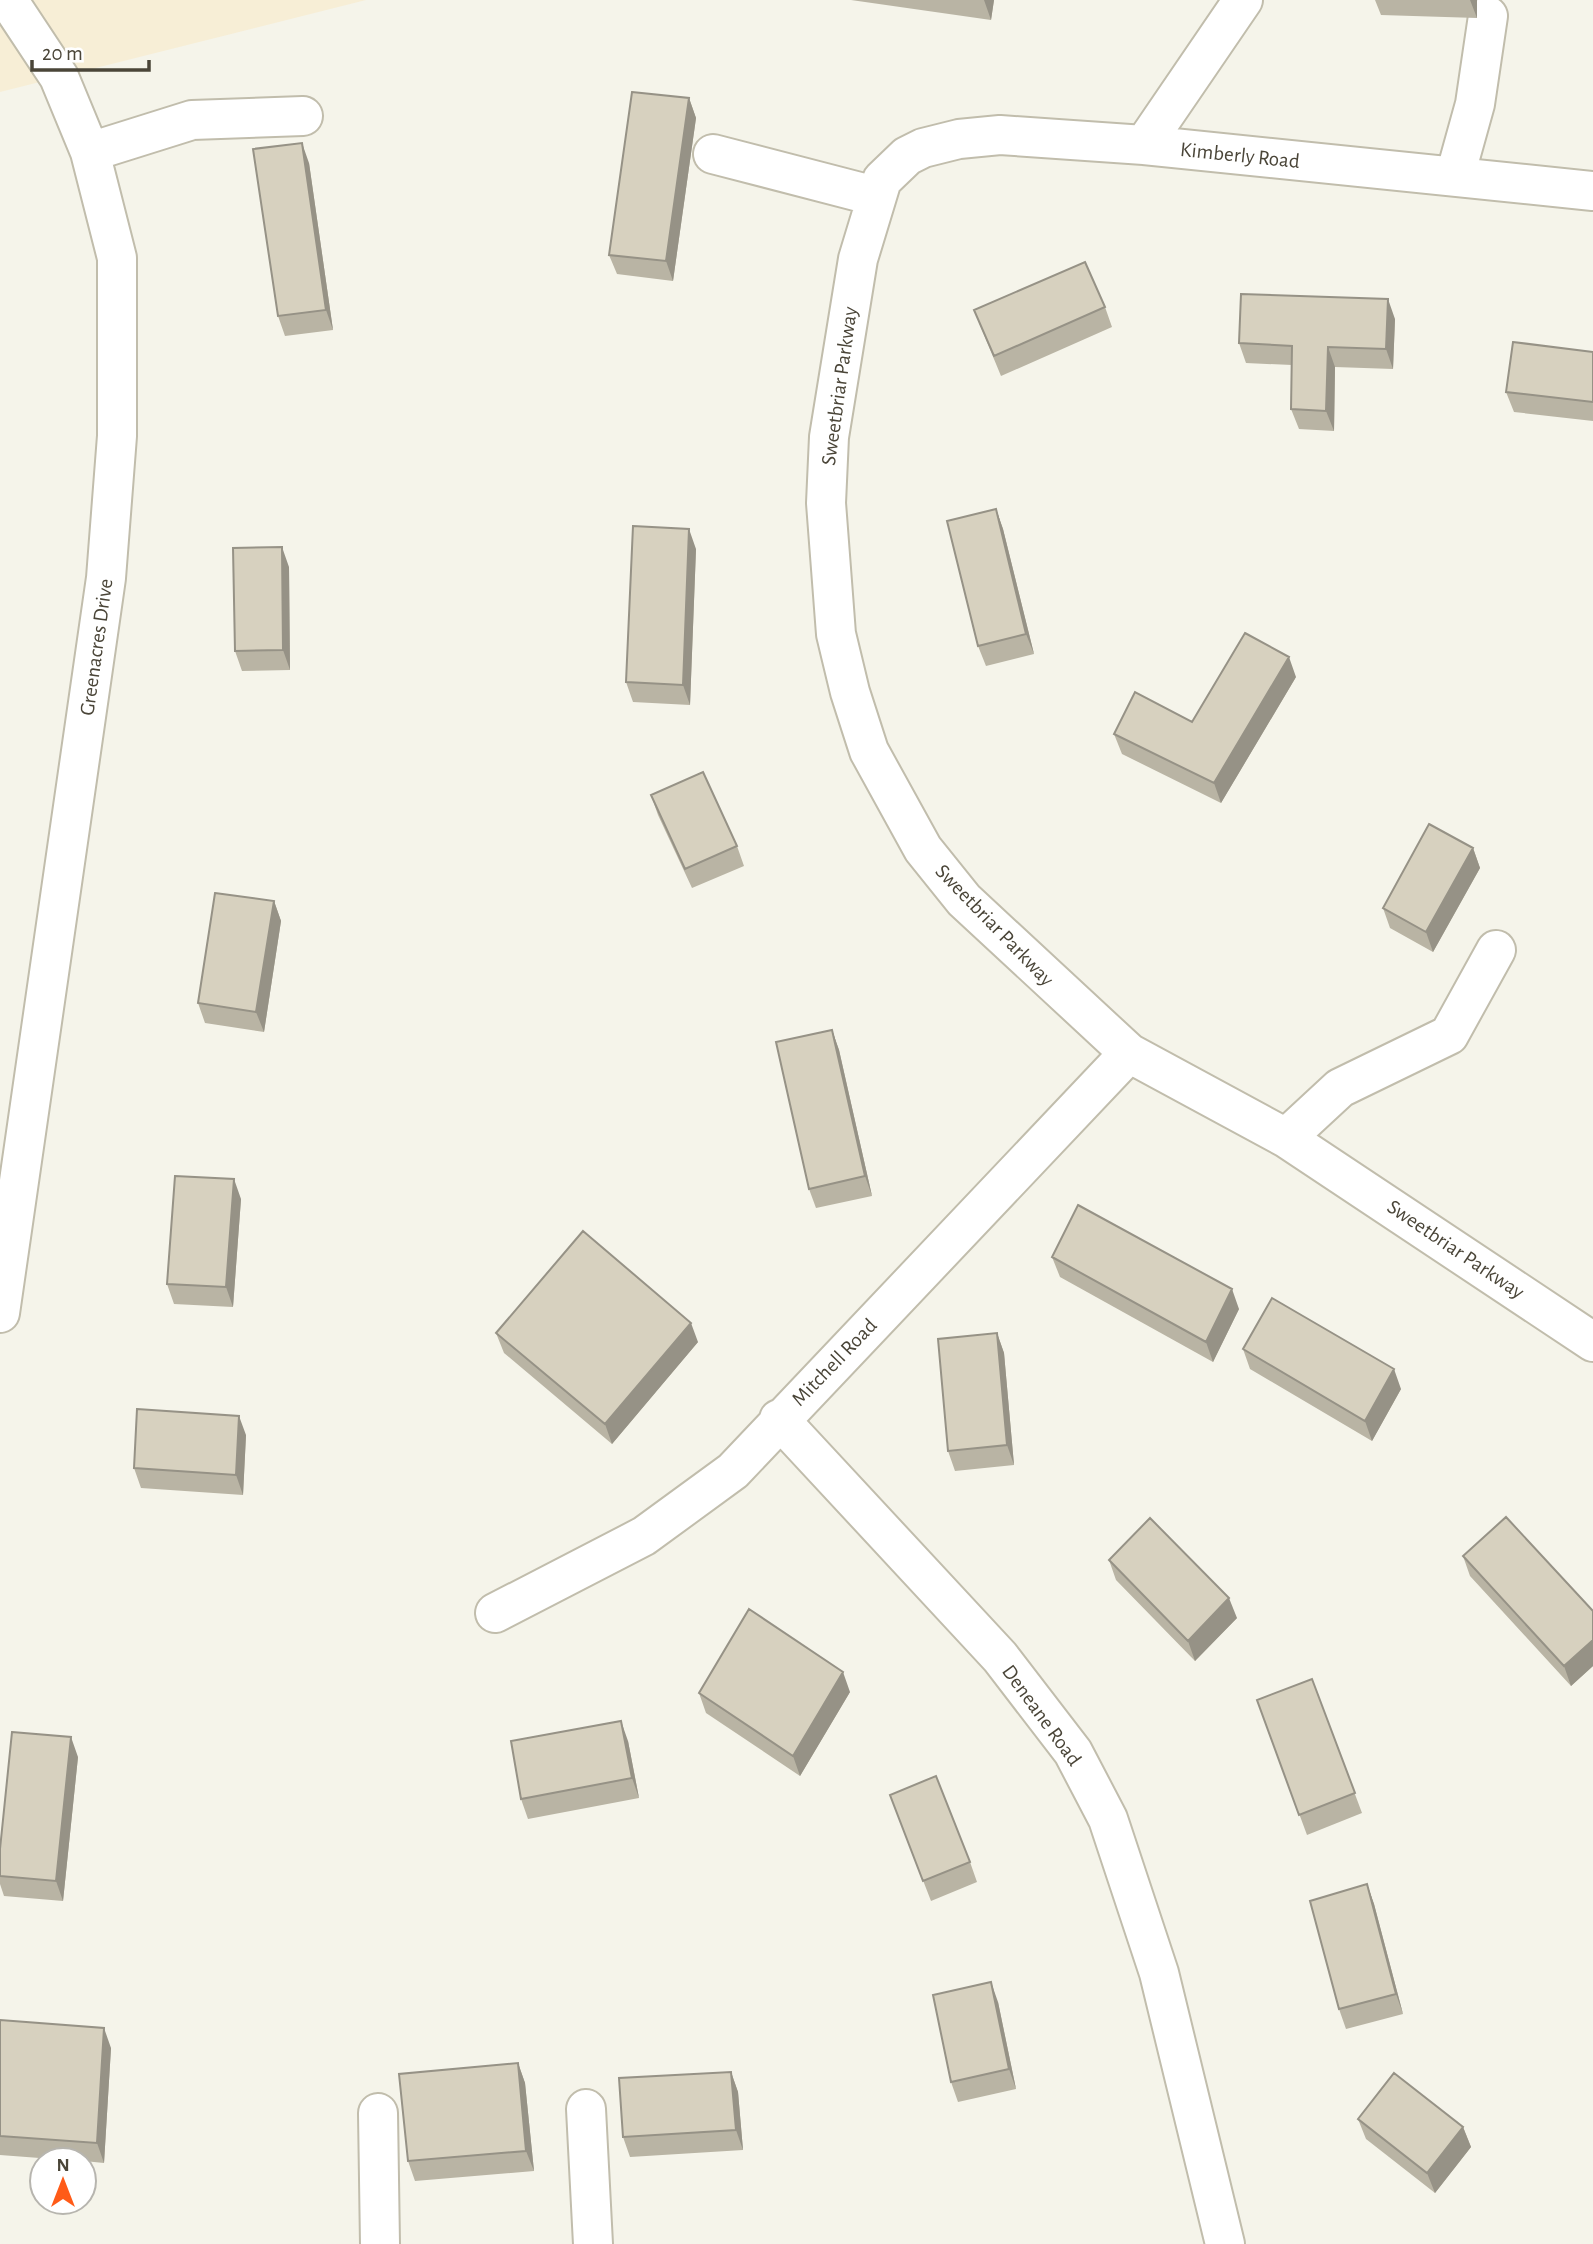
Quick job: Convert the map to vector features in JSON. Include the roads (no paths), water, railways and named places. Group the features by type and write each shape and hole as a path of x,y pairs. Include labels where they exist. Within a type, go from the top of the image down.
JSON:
{"street":[{"name":"Greenacres Drive","path":"2,1291 106,578 117,436 117,258 90,152 59,77 8,0"},
{"path":"1144,145 1243,0"},
{"path":"1455,176 1475,104 1488,16"},
{"path":"90,152 192,120 303,116"},
{"name":"Kimberly Road","path":"884,182 923,148 959,139 1000,135 1144,145 1593,191"},
{"path":"713,154 884,182"},
{"name":"Sweetbriar Parkway","path":"884,182 858,259 829,437 826,503 829,577 836,634 850,692 869,751 923,849 964,900 1129,1053 1286,1138 1593,1342"},
{"path":"1286,1138 1340,1087 1449,1035 1496,950"},
{"name":"Mitchell Road","path":"495,1613 644,1536 733,1471 779,1419 1129,1053"},
{"name":"Deneane Road","path":"779,1419 1000,1657 1073,1752 1108,1819 1158,1973 1225,2244"},
{"path":"586,2109 593,2244"},
{"path":"378,2113 380,2244"}]}
